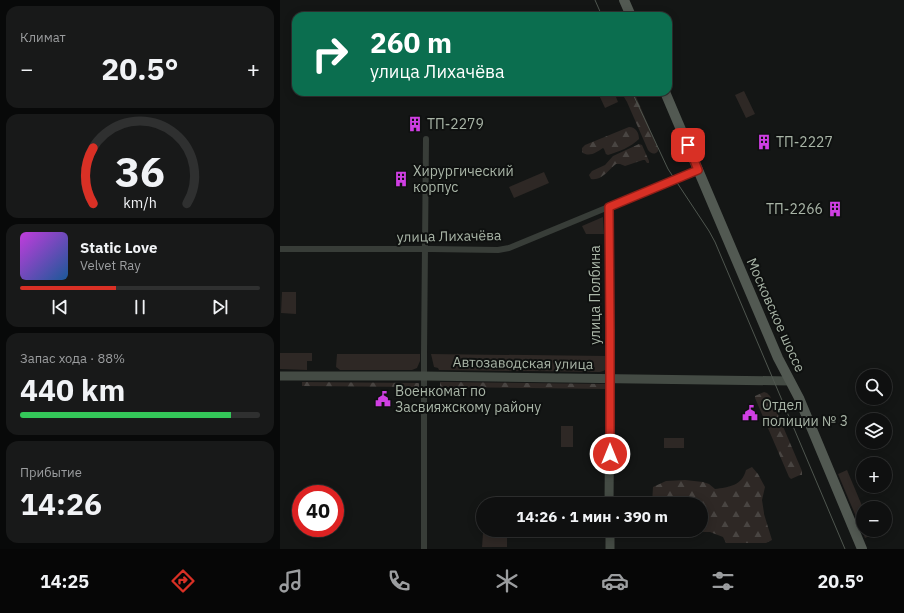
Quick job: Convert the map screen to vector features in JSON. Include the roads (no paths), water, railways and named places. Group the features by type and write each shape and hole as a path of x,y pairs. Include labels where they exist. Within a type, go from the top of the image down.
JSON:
{"main road":[{"path":"624,0 629,12"},
{"name":"Московское шоссе","path":"667,96 775,351 799,398 862,549"}],"street":[{"path":"424,549 426,139"},
{"name":"улица Лихачёва","path":"280,249 498,250 509,248 698,170"},
{"name":"улица Полбина","path":"609,207 610,497"},
{"name":"Автозаводская улица","path":"280,376 790,380"},
{"path":"610,537 610,549"}],"tram line":[{"path":"595,0 600,12"},
{"path":"634,96 668,169 715,242 845,549"}],"place":[{"name":"ТП-2279","path":"415,124"},
{"name":"ТП-2227","path":"764,142"},
{"name":"Хирургический корпус","path":"401,179"},
{"name":"ТП-2266","path":"835,209"},
{"name":"Военкомат по Засвияжскому району","path":"383,399"},
{"name":"Отдел полиции № 3","path":"750,413"}]}
